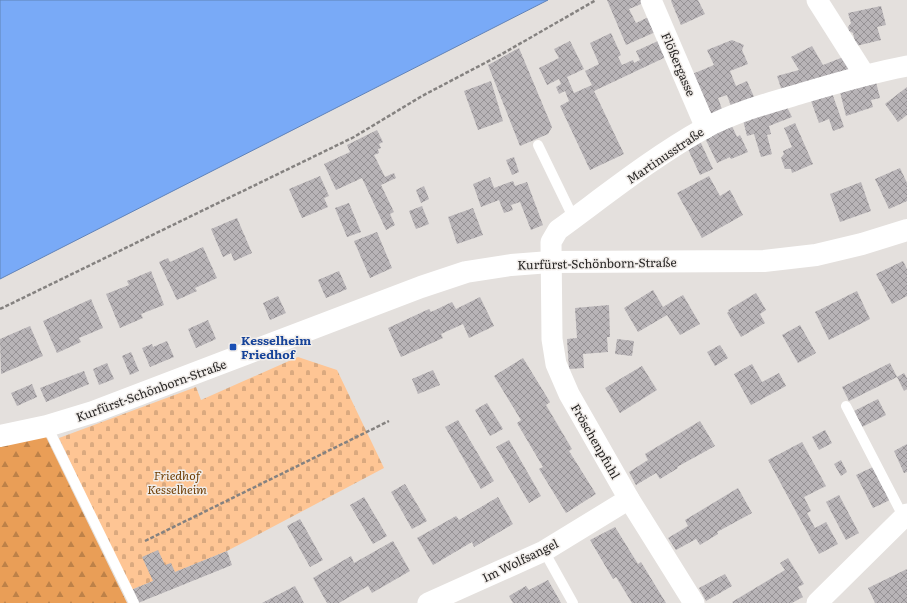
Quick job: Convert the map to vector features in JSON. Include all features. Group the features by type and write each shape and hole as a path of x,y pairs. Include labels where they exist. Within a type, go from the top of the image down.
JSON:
{"street":[{"name":"Flößergasse","path":"652,0 706,128"},
{"path":"817,0 864,74"},
{"name":"Martinusstraße","path":"550,262 551,242 558,230 675,146 706,128 752,109 864,74 907,66"},
{"name":"Kurfürst-Schönborn-Straße","path":"0,436 47,426 122,401 421,287 466,272 511,265 550,262 764,261 816,255 862,244 907,230"},
{"name":"Fröschenpfuhl","path":"550,262 552,339 556,364 569,394 630,499 694,603"},
{"name":"Im Wolfsangel","path":"428,603 544,551 630,499"},
{"path":"817,603 905,516"}],"lane":[{"path":"538,145 574,219"},
{"path":"846,406 905,516"},
{"path":"47,426 134,603"},
{"path":"544,551 573,603"}],"path":[{"path":"0,309 354,137 422,96 502,54 596,0"},
{"path":"145,541 389,421"}],"green space":[{"name":"Friedhof Kesselheim","path":"298,357 337,370 384,468 227,551 131,590 59,438 196,387 201,400"},
{"path":"44,433 127,603 0,603 0,442"}],"water":[{"path":"0,0 548,0 0,279"}],"building":[{"path":"607,0 646,0 646,2 629,9 636,23 653,15 660,30 626,45"},
{"path":"698,0 705,14 681,25 671,1"},
{"path":"881,6 886,25 877,27 881,40 856,46 853,33 849,31 848,27 851,23 848,13"},
{"path":"611,33 621,55 618,57 622,65 633,60 634,63 640,60 636,51 658,41 666,57 594,91 624,154 590,170 560,106 569,101 565,91 559,94 556,87 561,84 559,79 547,85 539,68 559,58 554,49 570,41 584,69 567,77 574,93 592,85 585,71 599,64 590,43"},
{"path":"732,40 744,45 742,50 748,64 730,71 736,86 747,81 755,99 732,109 727,95 718,98 723,112 709,119 690,75 714,65 707,50"},
{"path":"812,46 823,65 846,56 851,71 783,94 777,76 799,70 791,57"},
{"path":"519,48 552,127 548,134 520,146 488,65"},
{"path":"875,78 880,98 871,100 873,107 846,116 839,88"},
{"path":"491,81 503,121 478,130 464,91"},
{"path":"907,87 907,115 898,122 885,104"},
{"path":"831,90 844,127 833,131 829,119 819,123 810,98"},
{"path":"786,105 792,117 769,126 771,134 767,135 772,154 761,157 754,134 747,136 742,116"},
{"path":"795,123 813,164 792,173 791,169 785,169 781,158 784,154 783,151 792,147 784,128"},
{"path":"732,126 737,137 740,135 748,152 731,159 730,157 717,163 705,138"},
{"path":"377,130 383,142 379,144 381,148 378,149 379,153 374,155 385,177 394,173 396,178 381,185 394,212 390,214 395,225 386,230 362,178 336,190 324,164 350,152 347,145"},
{"path":"700,141 713,169 700,175 687,147"},
{"path":"514,157 519,172 512,175 506,160"},
{"path":"900,168 907,183 907,201 889,209 875,179"},
{"path":"320,176 329,196 324,198 328,207 302,218 289,189"},
{"path":"709,176 720,196 730,190 743,215 702,238 677,193"},
{"path":"490,177 494,188 513,181 515,186 527,182 543,225 531,230 520,202 511,205 513,210 504,213 499,200 481,207 473,184"},
{"path":"861,182 871,211 840,222 830,194"},
{"path":"424,186 429,199 421,203 416,190"},
{"path":"349,203 361,232 347,237 335,208"},
{"path":"422,206 429,224 416,229 409,211"},
{"path":"473,208 483,235 457,244 448,217"},
{"path":"237,218 252,253 234,261 231,253 223,257 211,229"},
{"path":"377,232 392,268 370,278 354,241"},
{"path":"203,247 217,278 195,288 197,291 177,300 159,262 168,258 170,262"},
{"path":"903,261 907,269 907,296 892,304 876,274"},
{"path":"151,271 164,305 141,314 143,318 120,328 106,294 129,285 127,281"},
{"path":"339,271 347,289 326,298 318,280"},
{"path":"653,290 663,307 683,295 700,324 680,335 667,315 638,332 624,308"},
{"path":"857,291 870,319 829,340 815,312"},
{"path":"756,293 766,310 760,314 765,323 741,337 727,313 729,312 728,310"},
{"path":"278,296 286,313 270,320 263,303"},
{"path":"480,297 494,326 469,338 463,324 441,334 443,338 401,357 388,328 429,309 431,312 452,302 456,309"},
{"path":"91,299 103,328 79,338 81,342 57,353 43,321"},
{"path":"609,305 610,337 607,337 608,352 583,354 584,368 569,369 567,339 577,338 575,308"},
{"path":"208,320 216,339 196,348 188,329"},
{"path":"800,325 816,353 798,363 782,335"},
{"path":"30,326 43,356 1,374 0,339"},
{"path":"617,339 634,341 632,356 615,354"},
{"path":"167,341 174,357 150,367 142,348 152,344 153,347"},
{"path":"720,345 728,358 715,366 707,352"},
{"path":"131,352 139,371 130,375 122,356"},
{"path":"523,358 550,402 546,405 572,449 569,451 596,494 566,513 539,469 543,467 517,423 521,420 494,376"},
{"path":"107,363 114,379 99,385 93,369"},
{"path":"890,363 897,377 849,401 842,387"},
{"path":"752,364 762,382 779,373 786,386 751,405 734,374"},
{"path":"642,366 657,390 620,413 605,388"},
{"path":"433,370 440,385 418,394 412,379"},
{"path":"84,371 89,384 46,402 40,388"},
{"path":"904,373 907,378 907,389 904,391 897,377"},
{"path":"32,384 37,397 17,406 11,393"},
{"path":"878,399 886,415 862,427 854,411"},
{"path":"487,403 503,429 490,436 475,410"},
{"path":"458,420 494,481 481,489 445,427"},
{"path":"700,421 715,446 677,467 678,468 660,479 656,473 636,485 629,472 648,460 645,454"},
{"path":"825,430 832,443 819,450 812,437"},
{"path":"509,440 541,496 529,503 496,447"},
{"path":"802,442 826,486 804,497 811,511 807,513 815,528 826,522 838,544 819,554 768,460"},
{"path":"907,444 907,472 904,473 894,451"},
{"path":"841,460 847,472 841,476 834,464"},
{"path":"873,467 890,500 873,508 856,475"},
{"path":"405,484 427,521 412,529 391,492"},
{"path":"738,488 752,513 717,532 718,534 700,545 696,539 676,550 668,538 688,526 685,520"},
{"path":"839,495 859,533 846,540 826,502"},
{"path":"364,497 387,536 373,544 350,505"},
{"path":"498,497 513,524 474,547 472,542 433,565 417,538 456,516 459,520"},
{"path":"300,519 323,560 310,567 287,526"},
{"path":"615,527 638,564 641,562 666,603 632,603 616,577 613,579 590,540"},
{"path":"393,541 410,571 372,593 368,586 339,603 327,603 313,578 351,556 354,563"},
{"path":"158,550 165,565 171,563 175,572 227,551 232,565 138,603 131,590 153,581 142,557"},
{"path":"788,558 804,584 798,587 803,597 792,603 732,602 785,570 780,563"},
{"path":"907,569 907,603 875,603 868,588"},
{"path":"725,574 732,586 706,601 699,588"},
{"path":"548,580 561,603 513,603 509,596 526,586 529,590"},
{"path":"295,586 304,603 262,603"}],"place":[{"name":"Kesselheim Friedhof","path":"233,347"}]}
